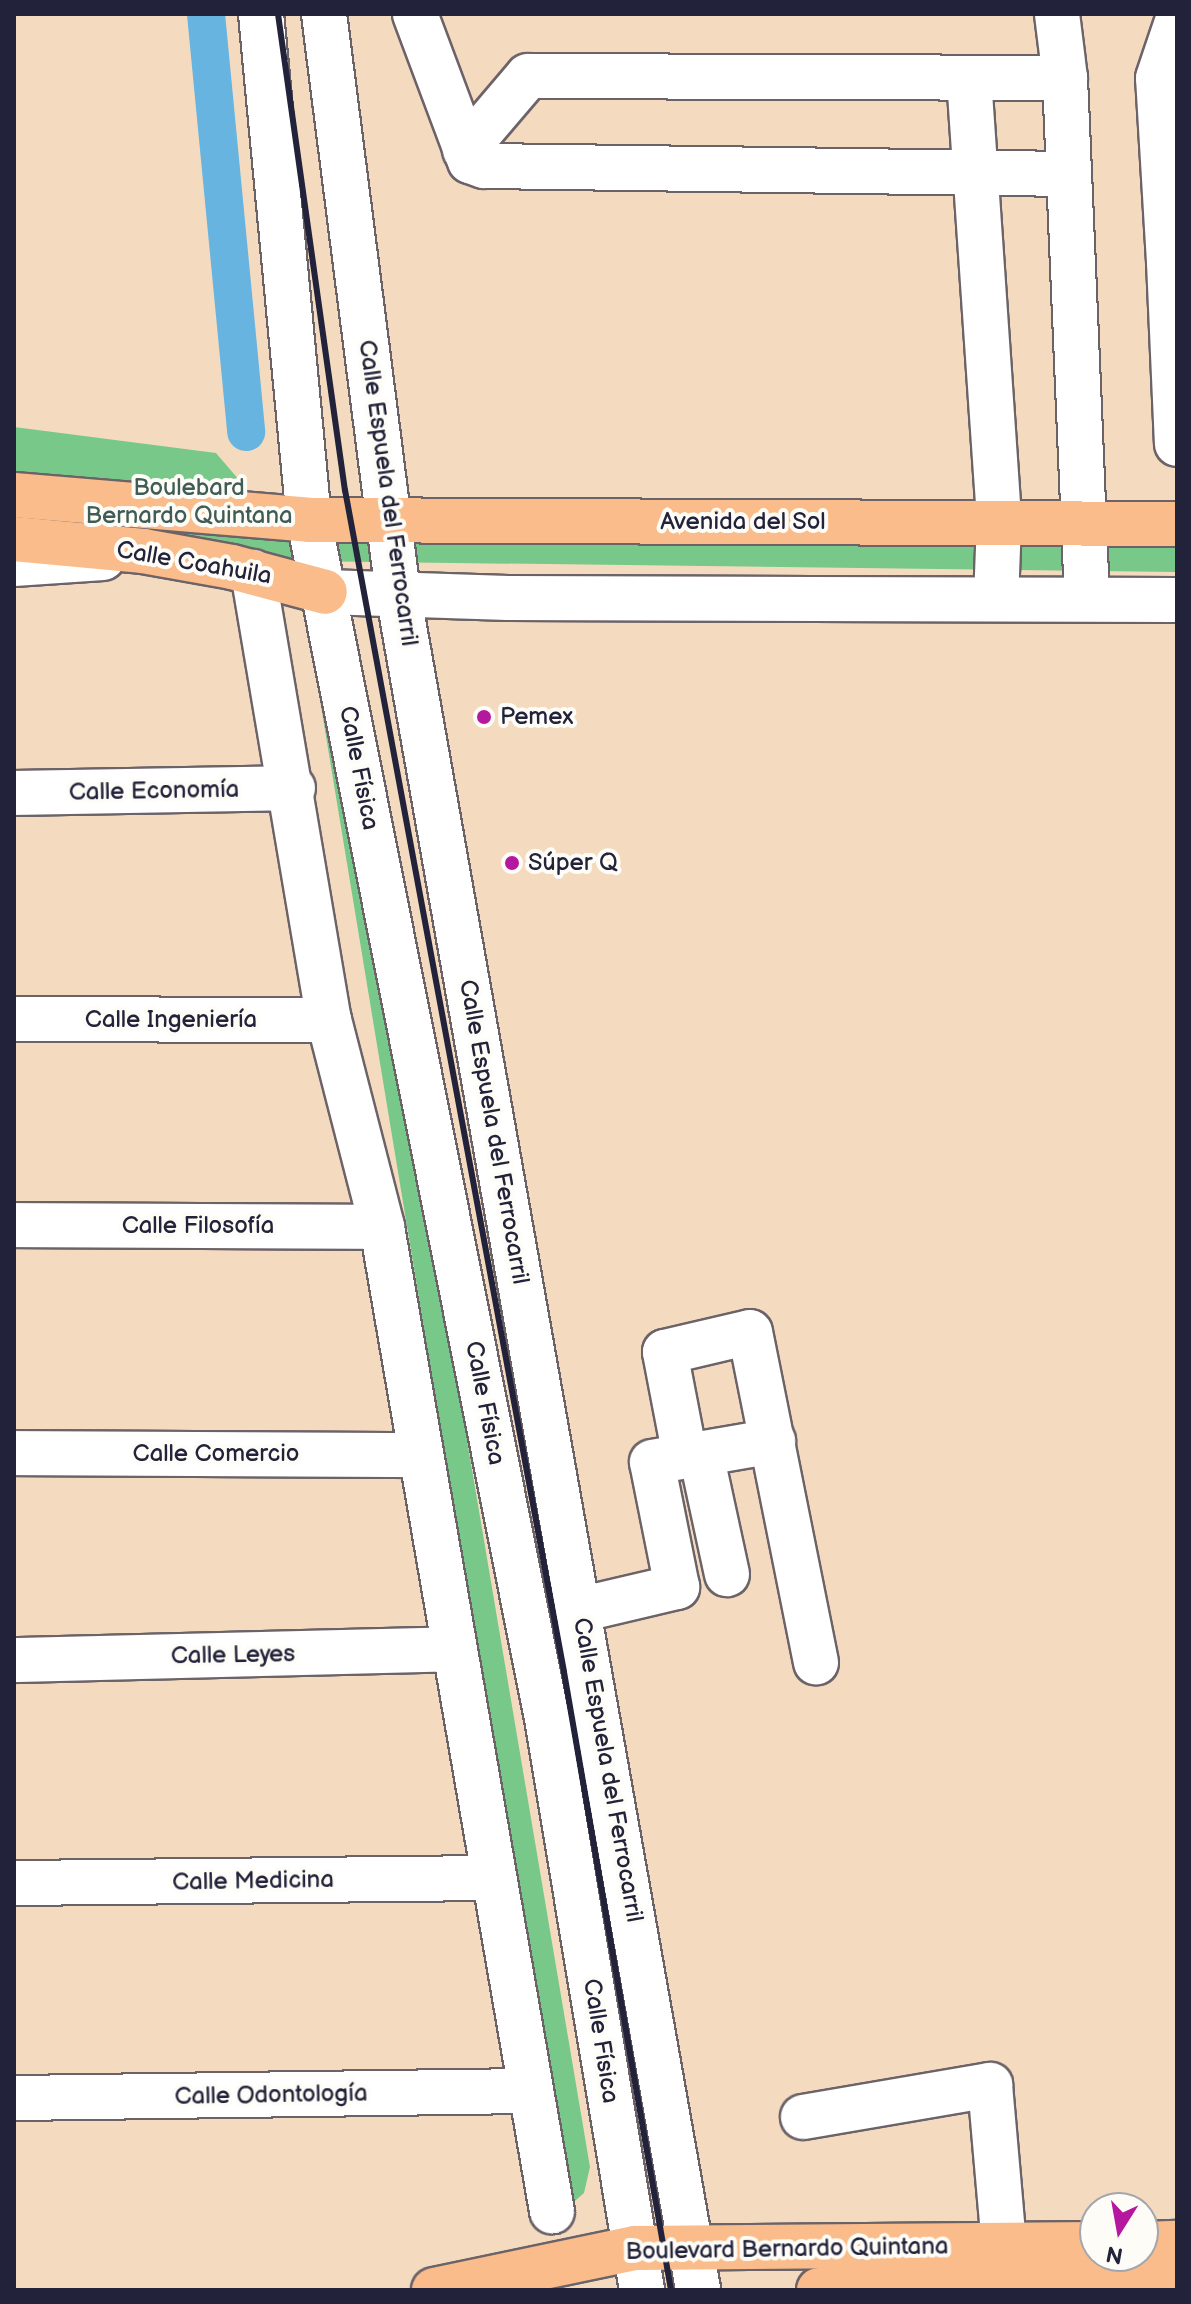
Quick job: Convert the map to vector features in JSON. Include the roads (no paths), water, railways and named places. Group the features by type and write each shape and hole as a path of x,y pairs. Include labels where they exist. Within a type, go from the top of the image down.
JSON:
{"main road":[{"name":"Calle Coahuila","path":"14,495 309,520"},
{"name":"Avenida del Sol","path":"309,520 390,517 1177,524"},
{"name":"Calle Coahuila","path":"14,539 143,551 253,572 325,592"},
{"name":"Boulevard Bernardo Quintana","path":"434,2290 635,2248 692,2245 1079,2244"},
{"path":"819,2290 1177,2282"}],"street":[{"path":"261,14 309,520"},
{"name":"Calle Espuela del Ferrocarril","path":"324,14 398,593 698,2290"},
{"path":"415,14 465,150 470,161 484,166 1068,174"},
{"path":"1057,14 1065,78 1087,599"},
{"path":"1177,22 1158,78 1173,262 1177,444"},
{"path":"465,150 528,76 1065,78"},
{"path":"969,78 999,522 996,599"},
{"path":"14,564 73,563 143,551 152,506"},
{"name":"Calle Física","path":"309,520 548,1724 642,2290"},
{"path":"253,572 293,788 329,1020 382,1227 528,2091 552,2211"},
{"path":"325,592 508,598 1087,599 1176,591"},
{"name":"Calle Economía","path":"14,793 293,788"},
{"name":"Calle Ingeniería","path":"14,1019 329,1020"},
{"name":"Calle Filosofía","path":"14,1225 382,1227"},
{"path":"727,1574 665,1352 750,1332 816,1662"},
{"path":"579,1610 677,1587 652,1462 773,1441"},
{"name":"Calle Comercio","path":"14,1453 419,1455"},
{"name":"Calle Leyes","path":"14,1660 452,1649"},
{"name":"Calle Medicina","path":"14,1883 492,1878"},
{"path":"803,2117 990,2085 1004,2246"},
{"name":"Calle Odontología","path":"14,2098 528,2091"}],"waterway":[{"path":"206,14 246,432"}],"railway":[{"path":"278,14 345,490 564,1672 671,2290"}],"place":[{"name":"Pemex","path":"484,717"},
{"name":"Súper Q","path":"512,863"}],"park label":[{"name":"Boulebard Bernardo Quintana","path":"189,502"}]}
